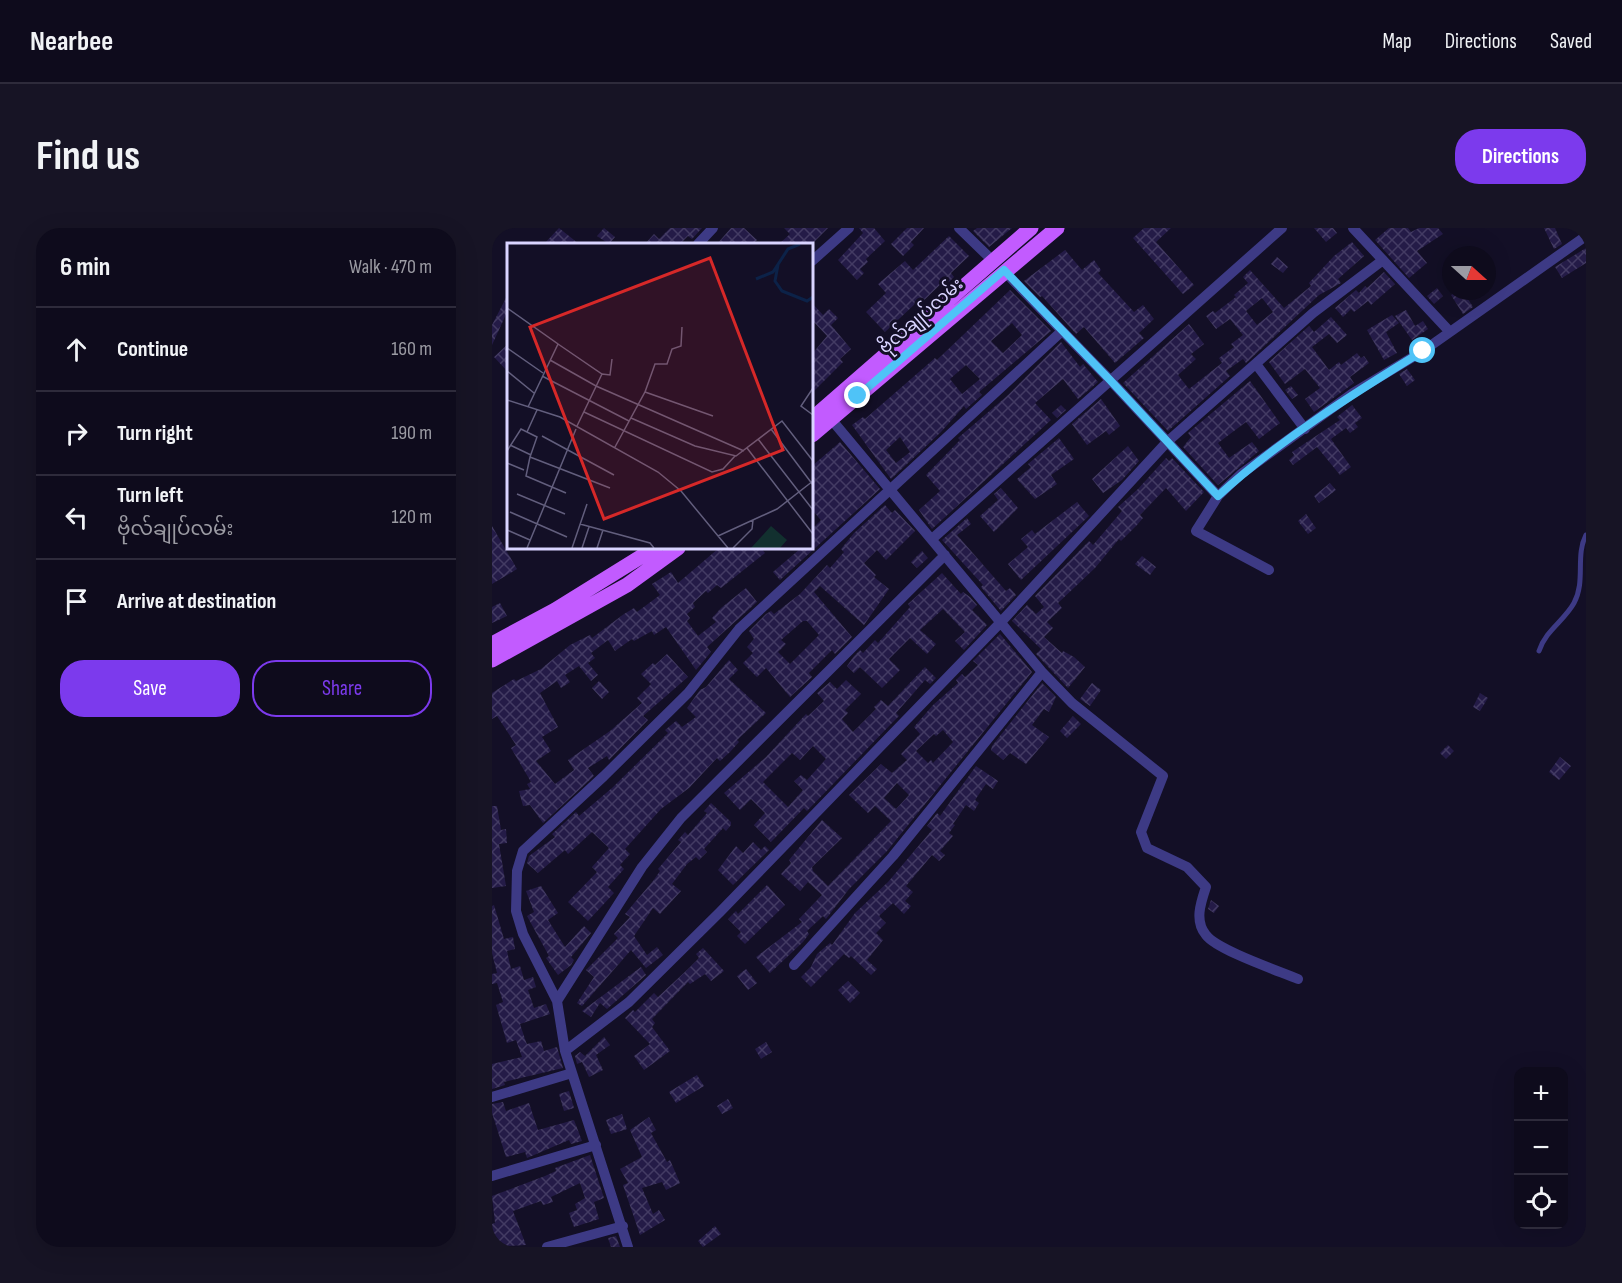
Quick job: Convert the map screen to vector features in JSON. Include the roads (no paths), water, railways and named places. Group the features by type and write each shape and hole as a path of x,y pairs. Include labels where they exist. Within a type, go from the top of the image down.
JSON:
{"main road":[{"name":"ဗိုလ်ချုပ်လမ်း","path":"813,434 998,265 1031,228"},
{"name":"ဗိုလ်ချုပ်လမ်း","path":"813,418 998,265 1057,228"},
{"path":"492,644 564,605 653,549"},
{"path":"492,660 627,585 677,549"}],"street":[{"path":"699,243 713,228"},
{"path":"813,260 849,228"},
{"path":"959,228 1110,380 1218,496"},
{"path":"932,539 1282,228"},
{"path":"1353,228 1450,332"},
{"path":"1269,570 1196,531 1218,496 1241,474 1353,393 1423,351 1586,236"},
{"path":"564,1051 629,1002 704,929 1001,622 1167,442 1313,313 1383,260"},
{"path":"628,1247 564,1051 557,1001 523,934 516,911 517,871 523,851 688,693 739,629 1062,331"},
{"path":"1256,364 1305,429"},
{"path":"831,419 1042,672 1072,703 1163,776 1141,832 1147,848 1186,867 1206,886 1200,903 1200,922 1206,936 1234,952 1298,979"},
{"path":"557,1001 642,867 681,818 945,555"},
{"path":"794,965 893,856 1042,672"},
{"path":"492,1097 572,1073"},
{"path":"492,1176 596,1145"},
{"path":"548,1247 622,1226"}],"lane":[{"path":"1539,651 1547,633 1575,602 1580,581 1579,553 1586,534"}]}
